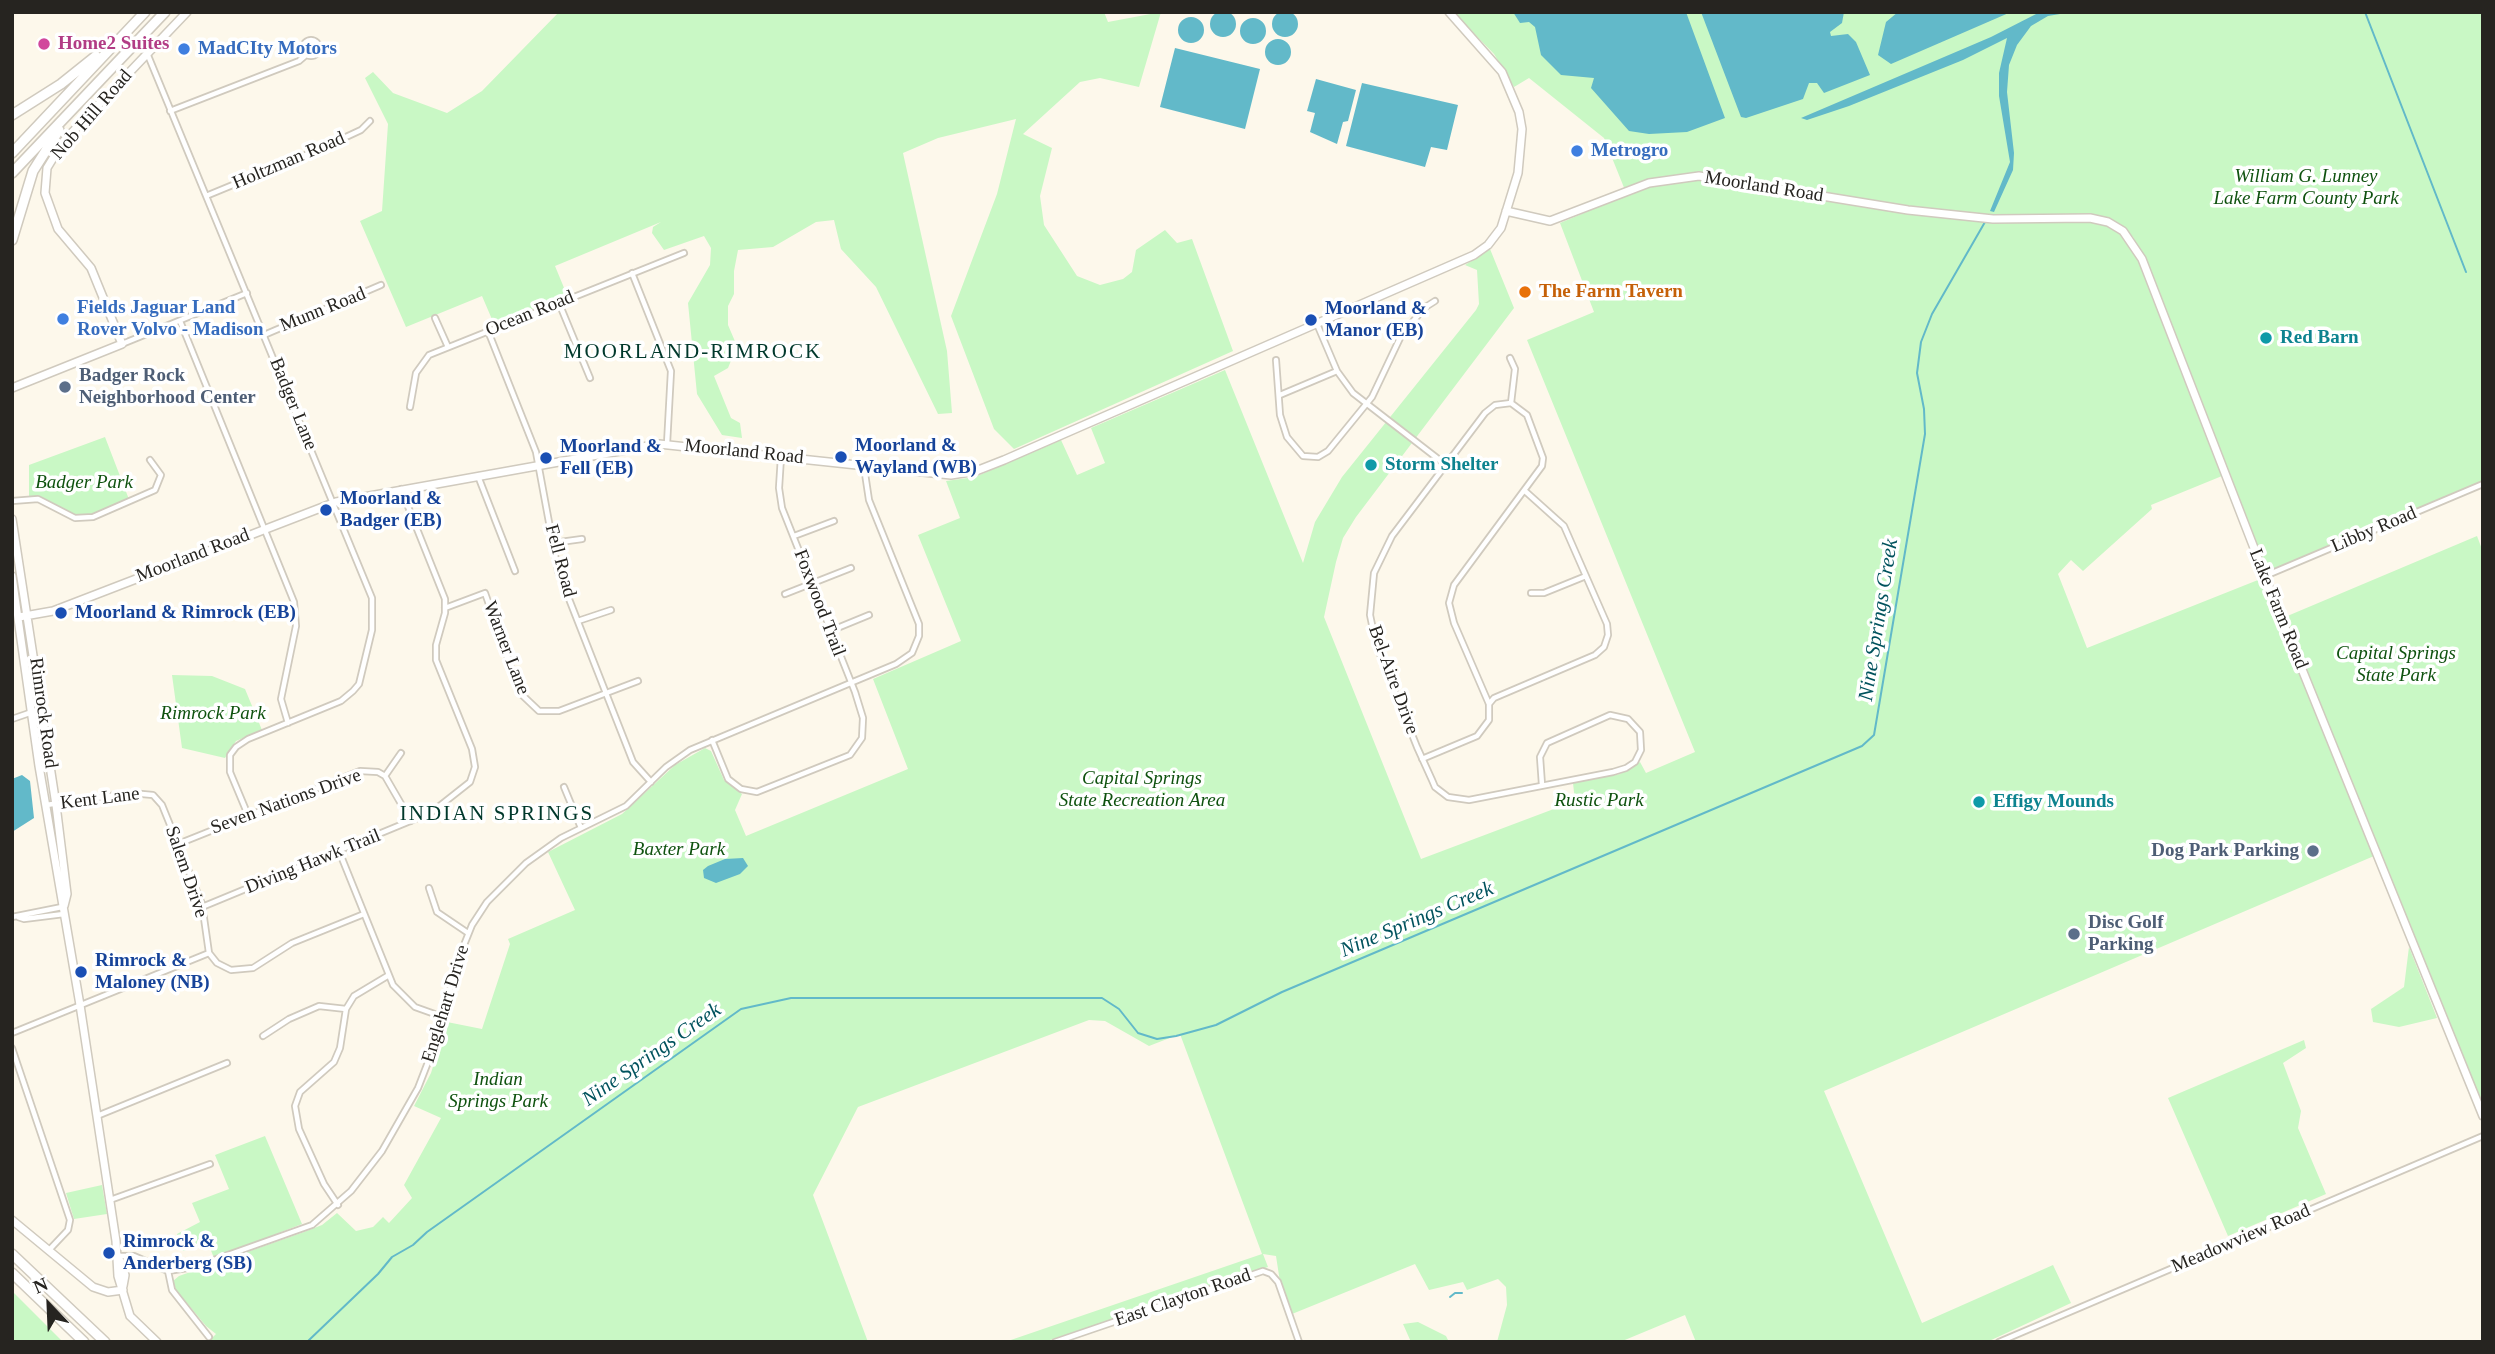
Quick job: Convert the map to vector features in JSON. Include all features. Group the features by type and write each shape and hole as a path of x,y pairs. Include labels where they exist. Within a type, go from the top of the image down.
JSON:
{"highway":[{"path":"12,115 78,71 144,12"},
{"path":"12,153 144,12"},
{"path":"12,173 165,12"},
{"path":"12,240 33,171 76,106"},
{"path":"12,1254 105,1342"},
{"path":"12,1273 83,1342"}],"street":[{"name":"Nob Hill Road","path":"122,344 91,268 58,229 45,193 45,181 50,160 63,142 187,12"},
{"path":"1449,12 1502,72 1519,112 1521,157 1506,211"},
{"name":"Badger Lane","path":"147,54 155,67 170,111 370,591 372,630 359,684 354,691 341,701 247,739 230,755 230,772 248,815"},
{"path":"170,111 299,61 306,55"},
{"name":"Holtzman Road","path":"206,196 320,149 361,130 370,121"},
{"name":"Moorland Road","path":"15,619 53,611 334,502 667,444 951,475 976,471 1474,255 1488,245 1500,228 1506,211 1539,221 1554,220 1649,183 1699,176 1879,206 1988,218"},
{"name":"Lake Farm Road","path":"1988,218 2090,218 2108,222 2132,242 2483,1116"},
{"name":"Ocean Road","path":"410,407 413,384 421,364 429,355 684,253"},
{"path":"632,273 670,371 672,395 667,444"},
{"name":"Munn Road","path":"264,335 381,285"},
{"path":"12,388 247,293"},
{"path":"1276,360 1280,415 1293,448 1311,457 1328,451 1366,404 1401,336 1424,308 1435,301"},
{"path":"559,303 590,379"},
{"path":"435,318 448,347"},
{"path":"180,321 297,614 282,684 281,699 288,723"},
{"path":"1317,324 1337,370 1353,393 1446,465"},
{"name":"Fell Road","path":"488,331 539,465 558,571 633,762 651,782"},
{"path":"1422,759 1477,736 1487,725 1489,704 1454,623 1450,609 1450,592 1525,491 1543,458 1527,415 1518,405 1511,403 1515,369 1510,358"},
{"path":"1280,395 1337,370"},
{"name":"Bel-Aire Drive","path":"1511,403 1495,405 1485,414 1384,548 1374,573 1370,595 1374,639 1435,787 1448,797 1469,800 1542,785 1631,766 1642,750 1640,732 1628,719 1610,715 1547,743 1540,757 1542,785"},
{"name":"Foxwood Trail","path":"712,740 728,779 741,789 757,792 831,763 858,747 864,726 851,683 779,493 781,456"},
{"path":"12,501 38,499 75,518 93,517 155,490 161,475 150,460"},
{"name":"Englehart Drive","path":"168,1271 194,1268 304,1228 338,1205 369,1170 409,1104 429,1063 468,933 487,902 514,874 552,844 626,806 677,758 712,740 905,659 916,647 919,624 869,500 864,466"},
{"path":"478,475 515,571"},
{"name":"Libby Road","path":"2265,576 2483,484"},
{"path":"401,489 441,587 445,608"},
{"path":"1489,704 1494,698 1595,655 1604,647 1608,635 1607,624 1560,522 1525,491"},
{"name":"Rimrock Road","path":"12,519 29,615 56,805 67,894 64,910"},
{"path":"794,536 834,521"},
{"path":"553,543 582,539"},
{"path":"785,594 851,568"},
{"name":"Rimrock Road","path":"12,576 15,619 33,711 118,1256 125,1275 123,1290 130,1316 158,1342"},
{"path":"1531,593 1544,593 1586,576"},
{"name":"Warner Lane","path":"445,608 485,593 520,693 528,703 539,710 559,711 606,694"},
{"name":"Diving Hawk Trail","path":"202,907 411,821 458,794 470,782 475,767 472,749 436,660 438,630 445,608"},
{"path":"578,621 611,610"},
{"path":"830,631 869,615"},
{"path":"606,694 638,681"},
{"path":"12,719 42,709"},
{"path":"385,776 401,753"},
{"name":"Seven Nations Drive","path":"178,844 360,771 378,772 385,776 411,821"},
{"path":"564,787 581,828"},
{"name":"Kent Lane","path":"46,805 131,793 153,795"},
{"name":"Salem Drive","path":"153,795 162,805 202,907 209,953"},
{"path":"339,851 389,975 403,998 415,1007 444,1017"},
{"path":"429,888 437,912 468,933"},
{"path":"15,917 64,910"},
{"path":"12,1033 209,953 223,967 247,971 292,943 364,914"},
{"path":"338,1205 324,1184 299,1129 295,1107 300,1092 334,1062 340,1048 346,1009 363,988 389,975"},
{"path":"263,1036 289,1019 319,1006 346,1009"},
{"path":"12,1048 70,1220 68,1230 50,1250"},
{"path":"96,1117 226,1063"},
{"name":"Meadowview Road","path":"1999,1342 2483,1136"},
{"path":"109,1200 210,1164"},
{"path":"12,1220 93,1287 108,1292 123,1290"},
{"path":"118,1256 131,1255 168,1271 171,1288 209,1337"},
{"name":"East Clayton Road","path":"1055,1342 1257,1272 1271,1274 1279,1286 1299,1342"}],"green space":[{"path":"559,12 1104,12 1108,22 1161,12 1139,87 1100,78 1080,82 1023,134 1052,148 1040,196 1044,225 1077,276 1100,285 1123,279 1132,272 1136,250 1165,230 1177,243 1192,239 1233,351 1014,449 994,429 951,316 997,194 1016,119 938,138 903,153 947,351 952,413 938,414 876,287 841,249 834,220 816,222 773,247 738,250 734,294 728,306 728,325 737,346 728,368 714,376 731,418 740,423 742,438 722,435 697,394 688,303 710,265 711,248 704,236 664,250 652,233 653,227 661,222 555,266 567,295 494,324 482,296 406,327 360,221 382,211 388,124 365,78 373,72 393,93 447,113 482,91"},
{"name":"Capital Springs State Recreation Area","path":"1453,12 2483,12 2483,481 2286,565 2271,569 2263,563 2161,297 2133,237 2111,220 1988,214 1982,222 2093,221 2111,226 2126,238 2135,251 2222,476 2151,505 2152,509 2083,571 2071,560 2058,574 2087,648 2263,578 2374,856 1824,1091 1922,1323 2053,1265 2071,1303 1987,1342 1696,1342 1685,1315 1620,1342 1497,1342 1507,1305 1506,1287 1498,1279 1467,1290 1463,1282 1429,1290 1415,1264 1292,1314 1280,1282 1276,1256 1263,1254 1268,1267 1044,1342 1005,1342 1262,1254 1180,1034 1149,1046 1105,1021 1089,1020 858,1107 813,1195 868,1342 208,1342 216,1334 176,1290 173,1281 179,1276 322,1225 337,1213 356,1231 373,1227 383,1217 389,1223 412,1198 404,1185 441,1118 414,1106 431,1073 447,1022 482,1029 510,944 508,939 575,910 548,852 622,814 675,765 705,748 711,751 724,780 742,794 735,810 746,836 908,769 873,679 961,641 918,535 960,518 946,481 975,477 1061,440 1077,475 1105,463 1091,428 1225,370 1303,563 1315,522 1342,477 1476,310 1479,304 1477,270 1465,265 1490,249 1514,308 1343,538 1324,617 1421,859 1575,801 1573,783 1620,774 1640,762 1646,773 1695,752 1527,340 1594,312 1560,223 1627,195 1604,138 1529,78 1514,87 1494,54"},
{"name":"Badger Park","path":"105,437 130,502 93,517 79,519 29,498 29,465"},
{"name":"Capital Springs State Park","path":"2477,536 2483,552 2483,1109 2285,617"},
{"name":"Rimrock Park","path":"172,675 212,676 245,689 262,730 236,741 225,758 182,748"},
{"path":"2409,947 2437,1018 2399,1027 2373,1022 2371,1009 2404,987"},
{"path":"2304,1040 2306,1048 2283,1063 2301,1111 2298,1128 2326,1194 2228,1236 2168,1098"},
{"path":"265,1136 302,1224 214,1258 208,1243 183,1251 177,1234 200,1222 192,1203 229,1189 215,1155"},
{"path":"102,1185 107,1214 74,1219 66,1193"},
{"path":"12,1291 63,1342 12,1342"},
{"path":"1418,1322 1446,1336 1449,1342 1411,1342 1403,1324"}],"water":[{"path":"1223,11 1232,15 1236,24 1232,33 1223,37 1214,33 1210,24 1214,15"},
{"path":"1285,11 1294,15 1298,24 1294,33 1285,37 1276,33 1272,24 1276,15"},
{"path":"1513,12 1686,12 1725,118 1687,132 1649,134 1629,131 1591,88 1594,78 1561,75 1541,55 1535,27 1529,22 1520,23"},
{"path":"1701,12 1844,12 1842,23 1830,32 1831,36 1848,34 1856,42 1870,75 1824,93 1817,83 1809,83 1803,99 1746,118 1741,117"},
{"path":"1898,12 2011,12 1891,64 1878,55 1886,22"},
{"path":"2040,12 2072,12 2048,16 2031,26 2017,45 2009,65 2007,92 2014,153 2013,170 1994,212 1990,211 2010,162 1999,96 1999,73 2007,38 1963,60 1849,106 1807,120 1801,118 1991,37"},
{"path":"1191,17 1200,21 1204,30 1200,39 1191,43 1182,39 1178,30 1182,21"},
{"path":"1253,18 1262,22 1266,31 1262,40 1253,44 1244,40 1240,31 1244,22"},
{"path":"1278,39 1287,43 1291,52 1287,61 1278,65 1269,61 1265,52 1269,43"},
{"path":"1175,48 1260,69 1245,129 1160,107"},
{"path":"1316,79 1356,90 1348,121 1343,122 1337,144 1310,132 1315,113 1307,111"},
{"path":"1362,83 1458,105 1447,150 1431,147 1425,167 1346,146"},
{"path":"22,775 30,781 34,818 12,832 12,779"},
{"path":"743,858 748,866 740,874 716,883 704,878 703,870 708,866 725,859"}],"waterway":[{"path":"2365,12 2466,272"},
{"name":"Nine Springs Creek","path":"307,1342 378,1274 392,1257 413,1245 427,1232 741,1009 791,998 1102,998 1119,1009 1138,1033 1157,1039 1176,1036 1216,1025 1282,992 1862,746 1874,735 1925,434 1924,409 1917,373 1921,342 1932,314 1985,222"},
{"path":"1450,1297 1455,1293 1462,1293"}],"place":[{"name":"Home2 Suites","path":"44,44"},
{"name":"MadCIty Motors","path":"184,49"},
{"name":"Metrogro","path":"1577,151"},
{"name":"The Farm Tavern","path":"1525,292"},
{"name":"Fields Jaguar Land Rover Volvo - Madison","path":"63,319"},
{"name":"Moorland & Manor (EB)","path":"1311,320"},
{"name":"Red Barn","path":"2266,338"},
{"name":"Badger Rock Neighborhood Center","path":"65,387"},
{"name":"Moorland & Wayland (WB)","path":"841,457"},
{"name":"Moorland & Fell (EB)","path":"546,458"},
{"name":"Storm Shelter","path":"1371,465"},
{"name":"Moorland & Badger (EB)","path":"326,510"},
{"name":"Moorland & Rimrock (EB)","path":"61,613"},
{"name":"Effigy Mounds","path":"1979,802"},
{"name":"Dog Park Parking","path":"2313,851"},
{"name":"Disc Golf Parking","path":"2074,934"},
{"name":"Rimrock & Maloney (NB)","path":"81,972"},
{"name":"Rimrock & Anderberg (SB)","path":"109,1253"}],"district":[{"name":"MOORLAND-RIMROCK","path":"693,352"},
{"name":"INDIAN SPRINGS","path":"497,814"}],"park label":[{"name":"William G. Lunney Lake Farm County Park","path":"2306,188"},
{"name":"Rustic Park","path":"1599,801"},
{"name":"Baxter Park","path":"679,850"},
{"name":"Indian Springs Park","path":"498,1091"}]}
